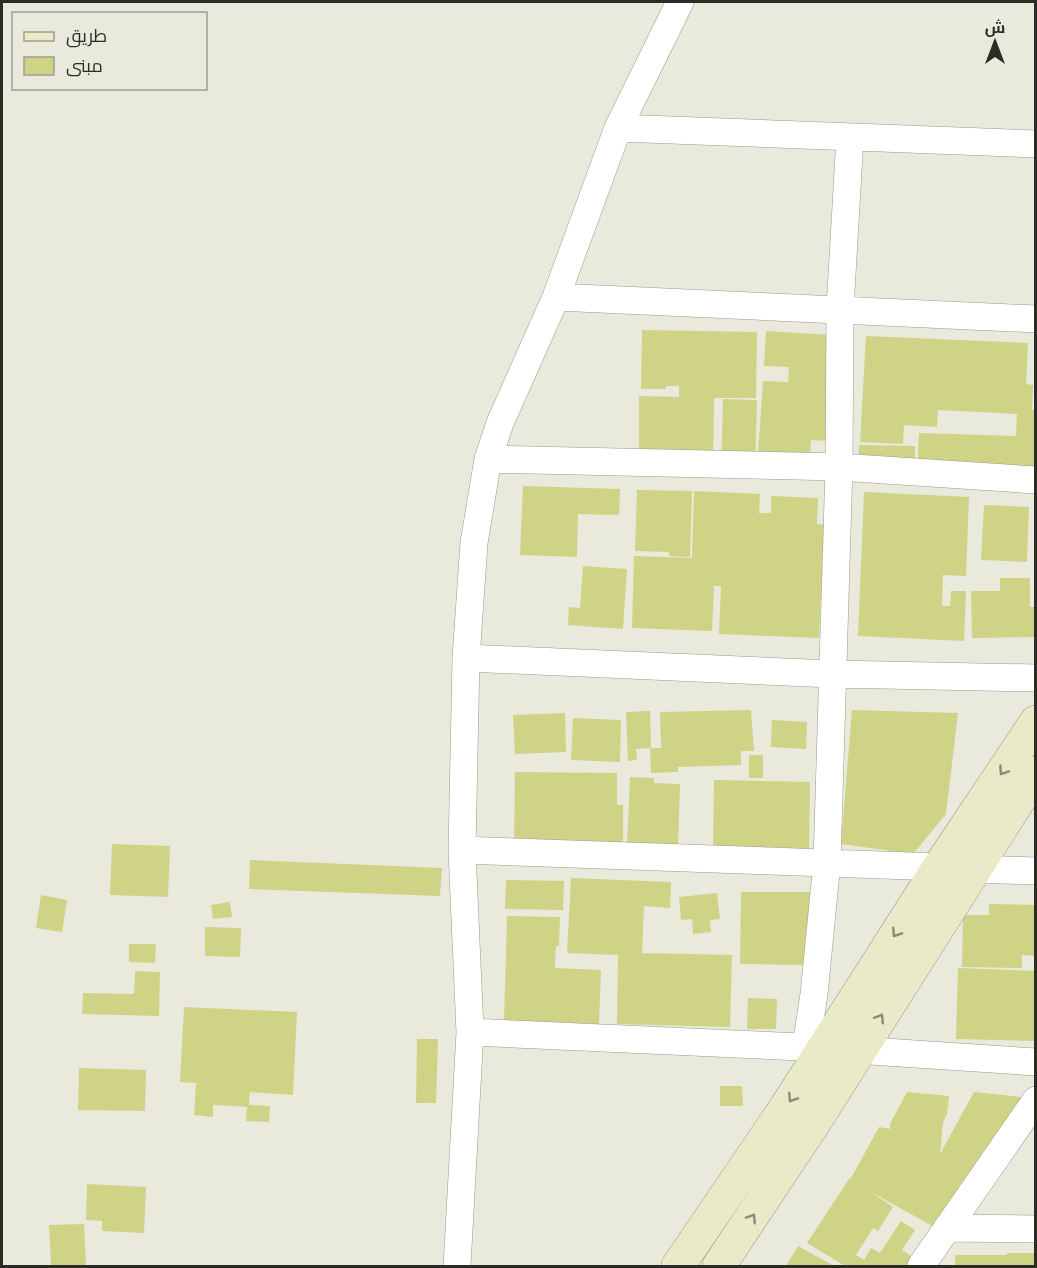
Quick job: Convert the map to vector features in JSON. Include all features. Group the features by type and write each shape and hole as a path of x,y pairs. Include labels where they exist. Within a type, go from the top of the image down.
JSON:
{"street":[{"path":"457,1266 470,1032 462,850 466,658 474,543 488,459 500,423 556,297 618,128 680,2"},
{"path":"618,128 1035,144"},
{"path":"678,1266 786,1107 815,1047 814,994 827,862 840,309 850,138"},
{"path":"556,297 1035,319"},
{"path":"488,459 838,467 1035,480"},
{"path":"466,658 833,674 1035,678"},
{"path":"815,1047 830,1036 1035,722"},
{"path":"719,1266 859,1051 1035,773"},
{"path":"462,850 939,867"},
{"path":"975,869 1035,871"},
{"path":"470,1032 815,1047 1035,1062"},
{"path":"921,1266 1035,1100"},
{"path":"946,1228 1035,1229"}],"building":[{"path":"642,330 757,332 756,398 714,398 713,472 639,471 639,396 679,397 679,386 666,386 666,389 641,389"},
{"path":"766,331 832,335 827,441 811,440 809,472 757,469 763,381 788,382 789,367 764,366"},
{"path":"866,336 1028,343 1026,384 1033,385 1032,410 1036,410 1036,481 917,476 919,433 1016,436 1017,414 938,410 937,427 904,425 903,444 860,442"},
{"path":"723,399 757,400 755,472 721,471"},
{"path":"859,445 915,446 915,472 858,471"},
{"path":"523,486 620,489 619,515 578,514 577,557 520,555"},
{"path":"637,490 692,491 690,557 669,556 669,552 635,551"},
{"path":"694,491 760,494 759,513 771,513 771,496 818,498 817,524 824,525 819,638 719,634 721,586 714,586 712,631 632,628 634,556 692,558"},
{"path":"864,492 969,497 966,576 943,575 942,606 950,606 951,591 966,591 964,641 858,636"},
{"path":"984,505 1029,507 1027,562 981,560"},
{"path":"583,566 627,569 623,629 568,625 569,607 580,608"},
{"path":"1000,578 1030,578 1030,607 1036,607 1036,637 972,638 971,591 1000,591"},
{"path":"751,710 754,751 741,751 741,765 678,767 678,772 651,773 650,748 661,748 660,712"},
{"path":"852,710 958,713 946,814 913,854 841,844"},
{"path":"650,711 651,748 636,749 637,760 628,761 626,712"},
{"path":"565,713 566,752 515,754 513,715"},
{"path":"573,718 621,720 620,762 571,760"},
{"path":"772,720 807,722 806,749 771,747"},
{"path":"749,755 763,755 763,778 749,778"},
{"path":"515,772 617,773 617,805 623,805 623,847 514,846"},
{"path":"630,777 654,778 654,783 680,784 678,847 627,845"},
{"path":"714,780 810,782 809,853 713,851"},
{"path":"112,844 170,846 168,897 110,895"},
{"path":"250,860 442,868 440,896 249,889"},
{"path":"571,878 671,882 670,908 644,906 642,953 732,955 730,1027 617,1024 618,955 567,953"},
{"path":"506,880 564,881 563,910 505,909"},
{"path":"741,892 813,892 812,965 740,964"},
{"path":"717,893 720,919 710,920 711,932 693,934 692,919 681,920 679,897"},
{"path":"41,895 67,900 62,932 36,928"},
{"path":"230,902 232,917 213,919 211,905"},
{"path":"989,904 1036,905 1036,956 1022,955 1022,968 962,967 963,915 989,915"},
{"path":"507,916 560,917 559,946 556,946 555,968 601,970 599,1024 504,1021"},
{"path":"205,927 241,928 240,957 205,956"},
{"path":"129,944 156,944 155,963 129,962"},
{"path":"958,968 1036,971 1036,1041 956,1039"},
{"path":"135,971 160,972 159,1016 82,1014 83,993 134,994"},
{"path":"748,998 777,999 776,1029 747,1029"},
{"path":"184,1007 297,1012 293,1095 250,1092 249,1105 270,1106 269,1122 246,1121 247,1107 213,1105 213,1117 194,1115 196,1083 180,1082"},
{"path":"417,1039 438,1039 436,1103 416,1103"},
{"path":"79,1068 146,1070 145,1111 78,1110"},
{"path":"720,1086 742,1086 743,1106 720,1106"},
{"path":"907,1092 949,1096 947,1114 943,1122 940,1154 974,1092 1021,1097 1018,1125 936,1228 871,1192 893,1207 878,1231 873,1228 856,1255 864,1260 871,1248 880,1253 901,1221 915,1230 902,1250 925,1266 845,1266 807,1243 850,1180 879,1127 890,1129 890,1124"},
{"path":"87,1184 146,1187 144,1233 102,1231 102,1221 86,1220"},
{"path":"84,1224 86,1265 51,1265 49,1225"},
{"path":"798,1246 834,1266 786,1266"},
{"path":"1007,1253 1036,1253 1036,1266 955,1266 955,1255 1007,1255"}]}
